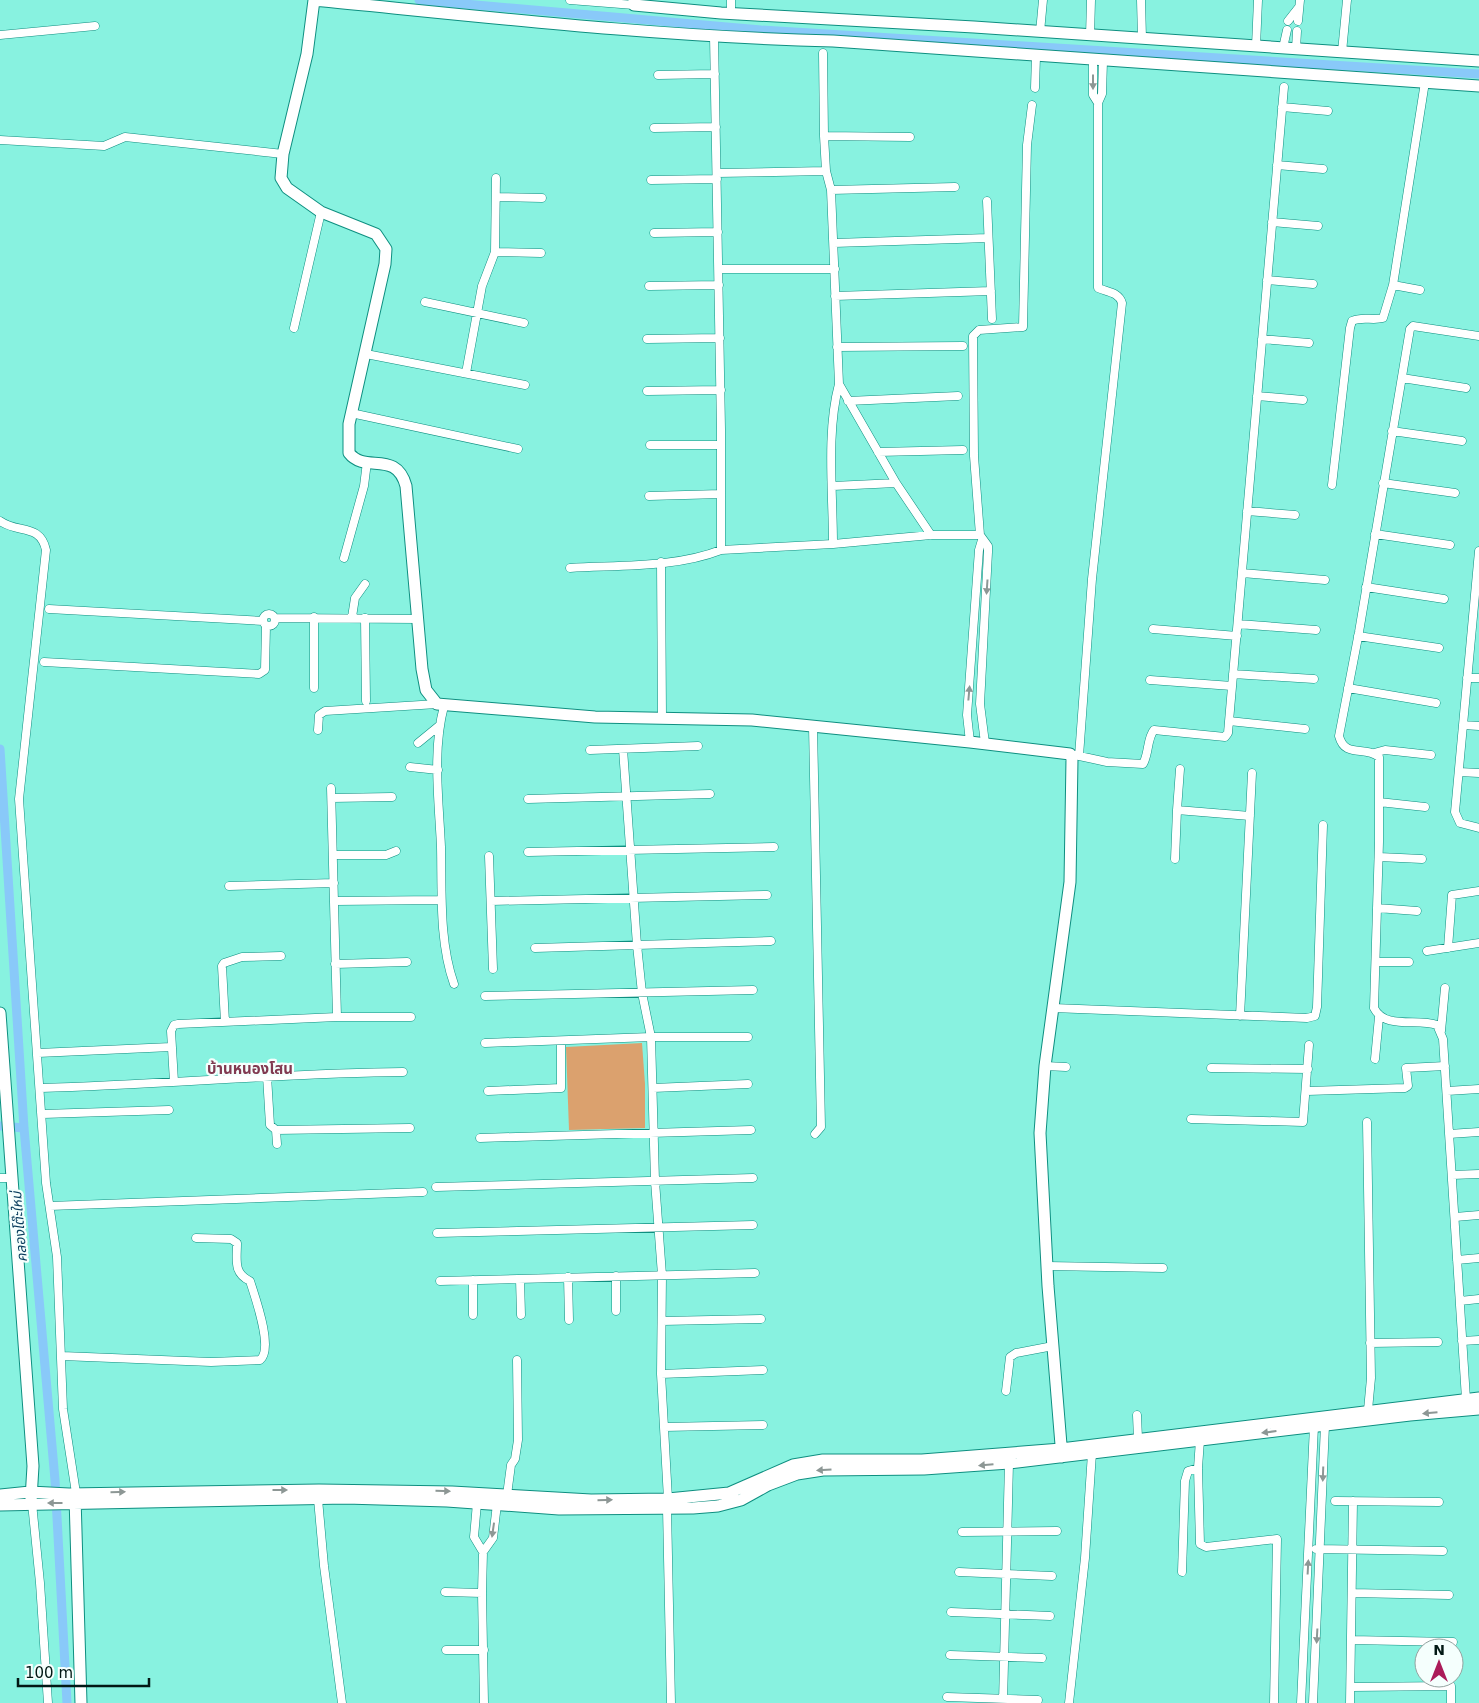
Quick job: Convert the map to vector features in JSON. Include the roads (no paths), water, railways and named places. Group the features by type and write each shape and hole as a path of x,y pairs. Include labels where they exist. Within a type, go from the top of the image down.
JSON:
{"street":[{"path":"454,984 447,958 441,900 438,770 440,705 426,690 406,486 403,473 396,468 353,458 349,452 351,413 366,354 385,264 386,249 376,234 321,212 297,196 283,183 280,173 301,84 314,0 500,19 714,36 833,41 1098,61 1479,86"},
{"path":"570,0 634,3 731,14 1142,38 1479,61"},
{"path":"731,0 731,14"},
{"path":"1040,32 1043,0"},
{"path":"1090,36 1091,0"},
{"path":"1141,0 1142,38"},
{"path":"1256,46 1258,0"},
{"path":"1342,52 1347,0"},
{"path":"1283,48 1287,26 1299,3"},
{"path":"1298,21 1299,3"},
{"path":"0,35 95,26"},
{"path":"1296,49 1298,31"},
{"path":"714,36 722,445 722,550"},
{"path":"823,53 824,136 826,171 831,190 839,384 832,430 834,544"},
{"path":"1035,88 1036,56"},
{"path":"1061,1452 1047,1266 1040,1133 1045,1066 1070,882 1072,759 1074,755 1122,304 1120,297 1116,294 1098,288 1098,103 1093,95 1098,61"},
{"path":"658,75 715,74"},
{"path":"1332,485 1350,328 1352,321 1358,319 1376,320 1383,318 1393,285 1425,82"},
{"path":"318,730 319,715 325,711 440,705 595,717 752,720 985,743 1074,755 1108,762 1143,764 1148,756 1151,733 1154,730 1225,737 1228,733 1237,636 1284,87"},
{"path":"970,742 967,715 981,538 974,446 973,336 979,330 1023,327 1027,145 1032,105"},
{"path":"1282,108 1328,111"},
{"path":"654,128 716,126"},
{"path":"0,140 104,146 125,136 283,154"},
{"path":"824,136 910,137"},
{"path":"1277,165 1323,169"},
{"path":"650,180 826,171"},
{"path":"466,373 482,286 495,252 496,178"},
{"path":"831,190 955,187"},
{"path":"496,197 542,198"},
{"path":"987,201 992,319"},
{"path":"294,328 321,212"},
{"path":"1272,222 1318,226"},
{"path":"654,233 718,232"},
{"path":"834,243 988,238"},
{"path":"495,252 540,253"},
{"path":"719,270 835,269"},
{"path":"1267,280 1313,284"},
{"path":"649,286 719,285"},
{"path":"1393,285 1420,290"},
{"path":"835,296 991,291"},
{"path":"425,302 524,323"},
{"path":"1431,754 1386,750 1374,753 1346,749 1341,745 1339,736 1411,327 1479,336"},
{"path":"647,339 720,338"},
{"path":"1262,339 1309,343"},
{"path":"837,347 963,346"},
{"path":"366,354 525,384"},
{"path":"1402,378 1466,388"},
{"path":"839,384 896,483 931,535"},
{"path":"647,391 721,390"},
{"path":"848,401 958,396"},
{"path":"1257,396 1303,400"},
{"path":"351,413 518,449"},
{"path":"1392,431 1462,441"},
{"path":"650,444 722,445"},
{"path":"878,452 963,450"},
{"path":"344,558 364,486 367,462"},
{"path":"833,486 896,483"},
{"path":"1384,483 1455,493"},
{"path":"648,496 722,494"},
{"path":"1247,511 1295,515"},
{"path":"0,521 6,525 37,533 44,542 46,550 19,799 50,1206 57,1258 63,1409 73,1498 81,1703"},
{"path":"1375,534 1450,545"},
{"path":"570,568 661,562 708,555 722,550 834,544 931,535 981,538 988,546 980,704 985,743"},
{"path":"1479,551 1475,629 1467,678 1455,812 1460,823 1479,828"},
{"path":"661,562 662,718"},
{"path":"1242,573 1325,580"},
{"path":"352,617 355,598 365,584"},
{"path":"1366,587 1444,599"},
{"path":"49,609 264,623"},
{"path":"44,662 259,674 265,670 264,623 266,614 272,615 275,618 352,617 418,619"},
{"path":"314,617 314,688"},
{"path":"365,618 366,701"},
{"path":"1238,624 1316,630"},
{"path":"1153,629 1237,636"},
{"path":"1358,636 1439,648"},
{"path":"1233,674 1314,679"},
{"path":"1467,678 1479,678"},
{"path":"1150,680 1232,686"},
{"path":"1348,688 1436,703"},
{"path":"1229,721 1305,729"},
{"path":"1463,725 1479,726"},
{"path":"418,743 440,726"},
{"path":"813,726 821,1127 815,1134"},
{"path":"590,750 698,746"},
{"path":"623,749 628,796 637,945 642,992 650,1037 653,1088 655,1181 662,1275 661,1374 667,1504 671,1703"},
{"path":"1374,753 1379,757 1379,857 1374,1008 1378,1017 1375,1060"},
{"path":"410,768 438,770"},
{"path":"1175,859 1180,769"},
{"path":"1458,772 1479,773"},
{"path":"1240,1016 1252,773"},
{"path":"331,788 337,1018"},
{"path":"528,799 710,794"},
{"path":"332,798 392,797"},
{"path":"1379,802 1425,807"},
{"path":"1177,810 1250,816"},
{"path":"1053,1008 1240,1016 1307,1018 1314,1016 1317,1007 1324,825"},
{"path":"528,852 774,846"},
{"path":"334,855 386,855 396,851"},
{"path":"489,856 493,969"},
{"path":"1379,857 1422,859"},
{"path":"229,886 334,883"},
{"path":"1448,948 1452,895 1479,891"},
{"path":"491,901 767,895"},
{"path":"334,901 441,900"},
{"path":"1377,908 1417,912"},
{"path":"535,948 771,941"},
{"path":"1428,951 1479,944"},
{"path":"225,1022 222,966 224,963 242,957 281,956"},
{"path":"335,964 407,962"},
{"path":"1376,962 1409,962"},
{"path":"1445,988 1441,1031 1447,1091 1466,1404"},
{"path":"485,996 753,990"},
{"path":"0,1013 6,1134 6,1178 33,1466 48,1703"},
{"path":"174,1082 171,1031 174,1025 411,1017"},
{"path":"1378,1017 1388,1021 1429,1022 1437,1025 1441,1031"},
{"path":"485,1043 561,1042 650,1037 748,1037"},
{"path":"488,1091 561,1088 561,1042"},
{"path":"1192,1120 1303,1122 1307,1091 1309,1045"},
{"path":"38,1053 171,1047"},
{"path":"1045,1066 1066,1067"},
{"path":"1307,1091 1406,1088 1408,1086 1406,1068 1445,1066"},
{"path":"1211,1068 1308,1069"},
{"path":"41,1088 154,1085 267,1076 403,1072"},
{"path":"267,1076 270,1124 276,1130 277,1144"},
{"path":"653,1088 748,1084"},
{"path":"1447,1091 1479,1089"},
{"path":"43,1114 169,1110"},
{"path":"1367,1122 1371,1378 1368,1410"},
{"path":"276,1130 410,1128"},
{"path":"480,1138 751,1130"},
{"path":"1449,1134 1479,1132"},
{"path":"1452,1175 1479,1174"},
{"path":"436,1187 753,1178"},
{"path":"50,1206 423,1192"},
{"path":"1455,1217 1479,1216"},
{"path":"436,1233 753,1225"},
{"path":"62,1356 211,1362 260,1360 263,1358 266,1346 260,1314 250,1281 241,1277 237,1271 237,1243 231,1239 196,1238"},
{"path":"1457,1260 1479,1258"},
{"path":"1047,1266 1163,1268"},
{"path":"440,1281 755,1273"},
{"path":"616,1276 616,1311"},
{"path":"568,1277 569,1320"},
{"path":"520,1279 521,1315"},
{"path":"473,1280 473,1315"},
{"path":"1460,1301 1479,1300"},
{"path":"662,1321 761,1319"},
{"path":"1462,1342 1479,1340"},
{"path":"1370,1343 1438,1342"},
{"path":"1006,1391 1010,1357 1016,1353 1053,1346"},
{"path":"507,1495 511,1465 515,1459 518,1440 517,1360"},
{"path":"661,1374 763,1370"},
{"path":"0,1495 73,1498 318,1499 477,1503 569,1509 667,1504 729,1493 793,1464 823,1460 922,1460 1061,1452 1092,1453 1320,1426 1466,1404 1479,1398"},
{"path":"73,1498 329,1490 452,1492 718,1506 742,1500 768,1484 797,1474 823,1470 924,1469 1009,1463 1138,1439 1368,1410 1466,1404 1479,1409"},
{"path":"1137,1415 1138,1439"},
{"path":"664,1427 763,1425"},
{"path":"1301,1703 1309,1549 1320,1426"},
{"path":"1302,1694 1314,1699 1321,1549 1320,1426"},
{"path":"1200,1440 1198,1468 1200,1544 1206,1547 1277,1539 1274,1703"},
{"path":"1069,1703 1085,1558 1092,1453"},
{"path":"1004,1701 1009,1463"},
{"path":"1182,1572 1185,1481 1188,1471 1198,1468"},
{"path":"0,1505 34,1497"},
{"path":"318,1499 324,1566 342,1703"},
{"path":"1335,1501 1439,1502"},
{"path":"1350,1703 1353,1501"},
{"path":"477,1503 474,1537 483,1552 484,1703"},
{"path":"483,1552 493,1538 496,1504"},
{"path":"962,1532 1057,1531"},
{"path":"1309,1549 1443,1550"},
{"path":"960,1572 1052,1576"},
{"path":"445,1592 482,1593"},
{"path":"1352,1593 1449,1595"},
{"path":"951,1612 1050,1616"},
{"path":"1351,1640 1414,1641"},
{"path":"446,1650 484,1650"},
{"path":"950,1655 1042,1658"},
{"path":"1303,1673 1315,1673"},
{"path":"1351,1687 1451,1686 1451,1703"},
{"path":"946,1697 1004,1701 1038,1700"}],"waterway":[{"path":"419,0 761,30 1479,74"},
{"name":"คลองโต๊ะใหม่","path":"0,749 24,1128 55,1480 67,1703"},
{"path":"0,1126 24,1128"}],"district":[{"name":"บ้านหนองโสน","path":"250,1069"}]}
